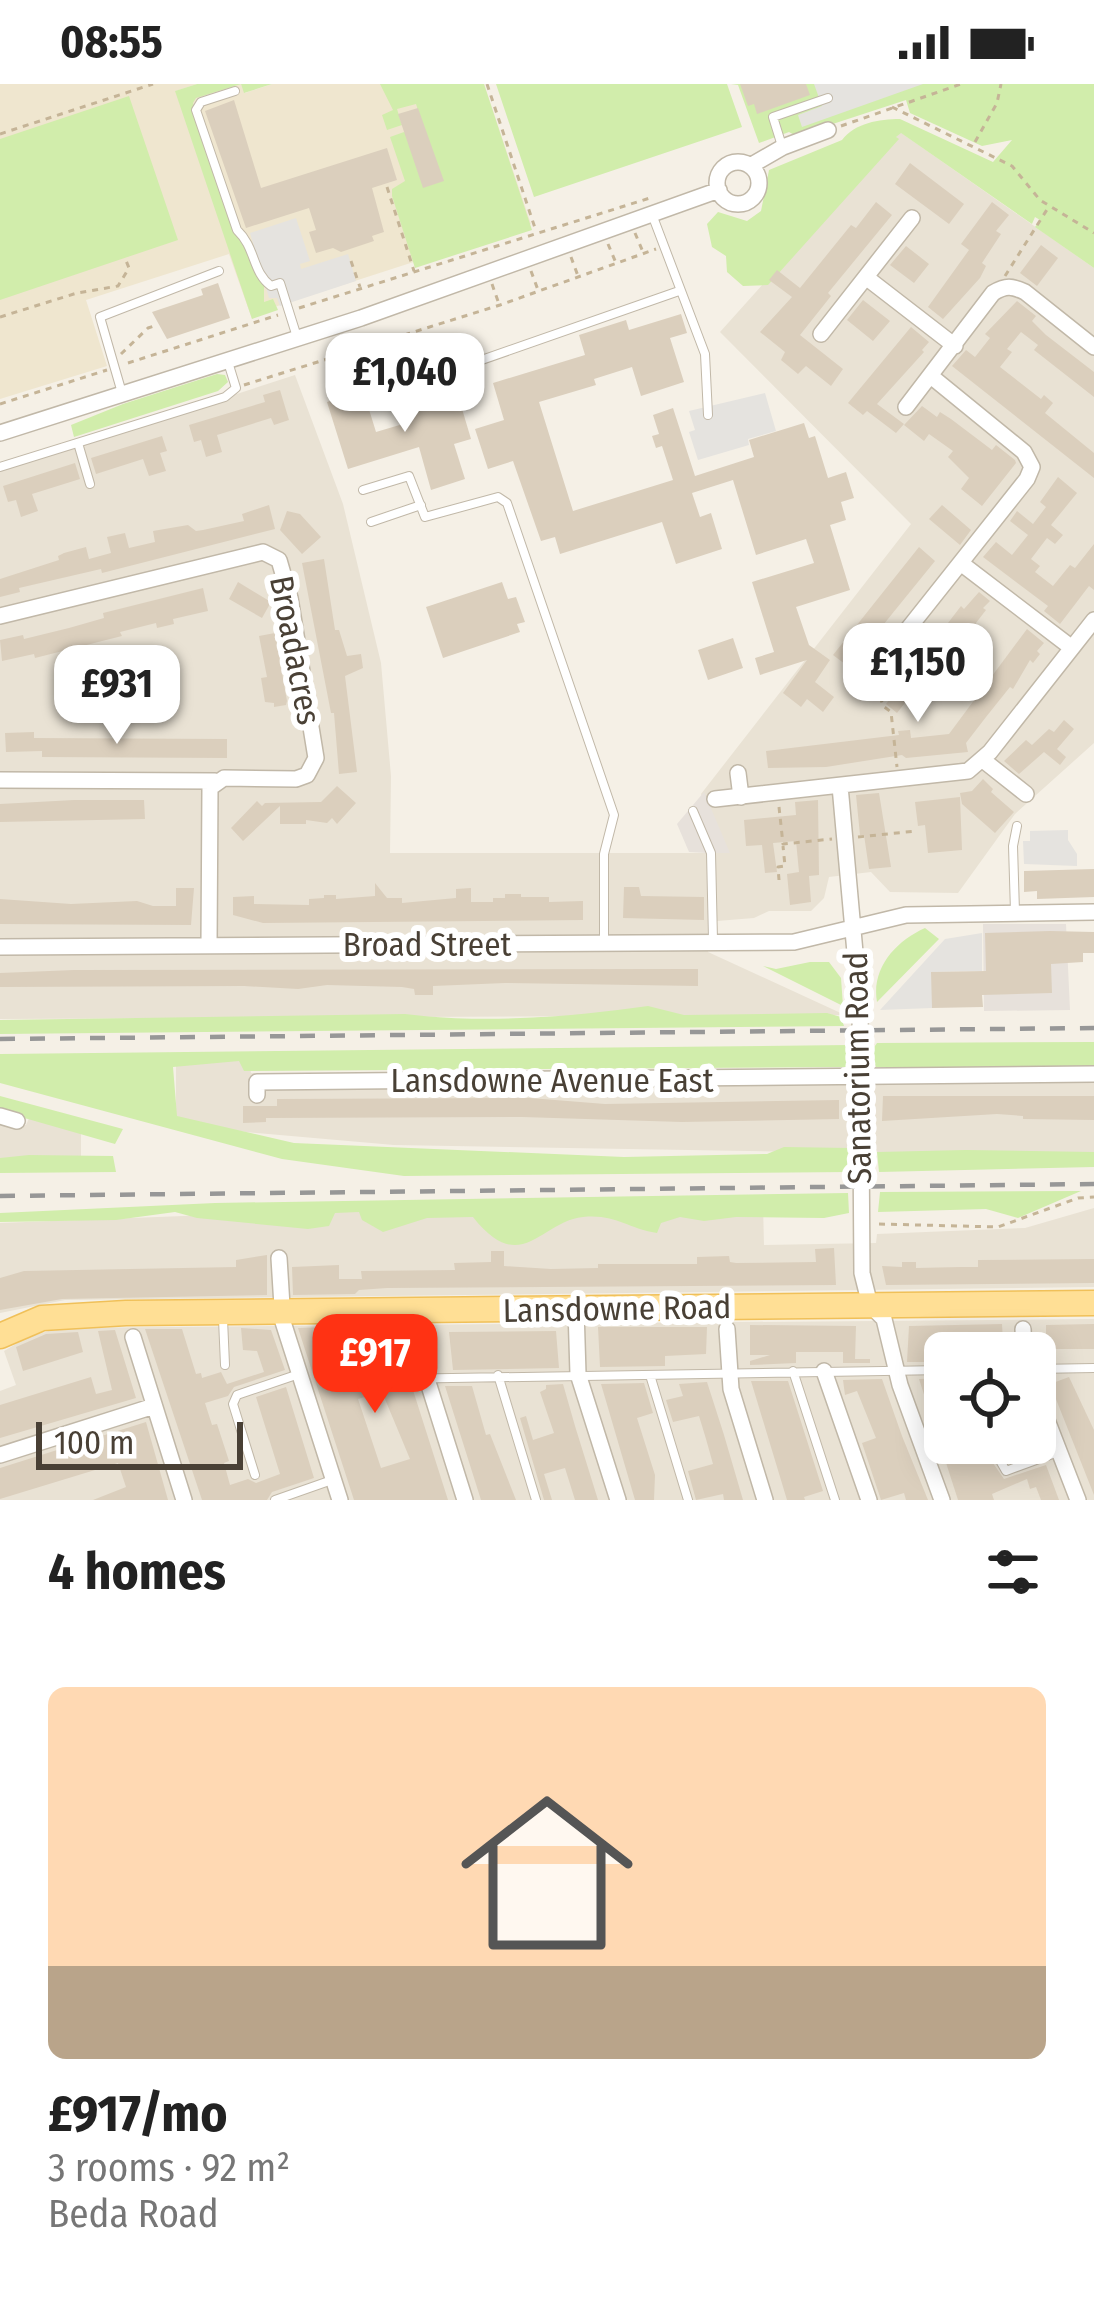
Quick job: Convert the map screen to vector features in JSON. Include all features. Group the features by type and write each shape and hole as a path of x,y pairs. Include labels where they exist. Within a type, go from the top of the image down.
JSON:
{"main road":[{"name":"Lansdowne Road","path":"0,1336 23,1324 68,1315 1094,1303"}],"street":[{"path":"750,166 828,130"},
{"path":"738,162 750,166 759,184 748,201 728,201 719,190 718,177 725,166 738,162"},
{"path":"0,433 457,285 604,234 631,223 651,207 719,190"},
{"path":"821,334 912,218"},
{"path":"867,278 955,346"},
{"path":"906,407 993,293 1006,287 1024,292 1094,347"},
{"path":"873,673 1032,467 1024,452 932,377"},
{"name":"Broadacres","path":"0,616 263,552 273,554 284,570 290,598 316,758 307,775 296,778 215,781"},
{"path":"962,563 1072,648"},
{"path":"715,799 961,774 983,760 1094,620"},
{"path":"983,760 1026,794"},
{"path":"738,773 741,796"},
{"path":"0,779 215,781 209,796 209,946"},
{"path":"840,786 853,929"},
{"name":"Sanatorium Road","path":"942,1500 884,1319 871,1305 862,1273 860,1008 853,929 906,915 1094,912"},
{"name":"Broad Street","path":"0,946 794,942 853,929"},
{"path":"860,1077 1094,1074"},
{"name":"Lansdowne Avenue East","path":"257,1095 257,1082 860,1077"},
{"path":"279,1258 281,1312 340,1500"},
{"path":"576,1309 578,1374 618,1500"},
{"path":"727,1329 728,1372 765,1500"},
{"path":"425,1333 426,1376 465,1500"},
{"path":"133,1337 184,1500"},
{"path":"824,1371 869,1500"},
{"path":"0,1455 154,1406"},
{"path":"1056,1443 1078,1500"}],"lane":[{"path":"235,91 201,102 196,110 237,230 248,238 263,281 280,284 297,338"},
{"path":"783,147 773,118 828,98"},
{"path":"651,207 705,354 708,415"},
{"path":"122,394 100,317 219,271"},
{"path":"393,391 680,290"},
{"path":"0,467 225,397 236,388 227,361"},
{"path":"78,443 90,484"},
{"path":"363,490 410,476 425,517 498,496 507,502 614,815 604,854 604,943"},
{"path":"371,523 421,505"},
{"path":"693,811 711,853 713,942"},
{"path":"1015,912 1017,826"},
{"path":"223,1312 225,1365"},
{"path":"1056,1369 1094,1368"},
{"path":"394,1379 924,1370"},
{"path":"793,1371 835,1500"},
{"path":"255,1474 233,1404 237,1395 300,1373"},
{"path":"497,1375 536,1500"},
{"path":"650,1375 688,1500"},
{"path":"275,1500 334,1480"}],"path":[{"path":"0,134 152,84"},
{"path":"487,84 537,232"},
{"path":"828,130 961,84"},
{"path":"973,145 997,103 1001,84"},
{"path":"892,107 1012,166 1048,207 1094,233"},
{"path":"387,187 414,272"},
{"path":"0,404 537,232 651,207"},
{"path":"1006,287 1006,271 1048,207"},
{"path":"631,223 644,254"},
{"path":"604,234 616,264"},
{"path":"236,388 467,316 664,246"},
{"path":"567,247 578,278"},
{"path":"0,317 118,286 129,268 125,257"},
{"path":"527,260 538,292"},
{"path":"351,261 361,288"},
{"path":"488,274 500,305"},
{"path":"457,285 467,316"},
{"path":"112,366 148,328 157,326"},
{"path":"873,673 883,706 891,712 898,780"},
{"path":"778,793 785,866 778,867 778,880"},
{"path":"783,844 916,831"},
{"path":"860,1225 998,1227 1078,1198 1094,1197"}],"shaded area":[{"path":"0,84 197,84 176,91 179,100 231,84 241,84 245,93 272,84 484,84 531,224 259,312 252,319 229,254 86,300 107,366 0,399"},
{"path":"814,84 923,84 802,127 798,115 822,106"},
{"path":"900,132 1094,268 1094,743 1015,814 958,893 890,892 871,872 829,877 824,898 811,911 769,911 754,918 717,921 715,853 729,853 701,794 911,524 720,332"},
{"path":"296,218 310,261 300,264 301,269 348,254 356,281 280,306 277,298 269,298 250,233"},
{"path":"295,375 343,504 381,663 391,776 390,853 707,853 708,952 845,1015 0,1019 0,471"},
{"path":"765,393 776,431 748,439 749,445 698,460 689,432 695,430 689,411"},
{"path":"704,792 730,853 715,853 717,921 709,921 707,853 689,852 677,824"},
{"path":"1068,830 1077,866 1024,864 1023,841 1030,841 1030,831"},
{"path":"983,924 1066,924 1070,1010 984,1011"},
{"path":"982,933 982,971 932,972 932,1008 880,1010 945,939"},
{"path":"176,1061 249,1061 251,1073 884,1083 1094,1081 1094,1157 394,1145 246,1132 176,1120"},
{"path":"32,1112 81,1128 81,1156 0,1159 0,1122 11,1127 26,1125"},
{"path":"763,1205 764,1245 876,1243 877,1234 1025,1228 1094,1208 1094,1287 65,1300 0,1313 0,1223 261,1213"},
{"path":"1094,1319 1094,1500 0,1500 0,1391 16,1385 4,1351 28,1337 59,1328"}],"green space":[{"path":"197,84 241,84 193,103 229,219 246,241 264,284 264,302 273,299 278,310 252,319 175,91"},
{"path":"241,84 272,84 244,93"},
{"path":"380,84 484,84 532,230 415,268 392,196 392,189 405,181 390,137 404,132 427,138 416,104 397,109 402,125 387,130 382,115 393,110"},
{"path":"496,84 727,84 742,127 534,197"},
{"path":"731,84 1094,84 1094,268 1035,227 1040,220 1035,217 1032,224 901,133 768,285 743,286 727,272 726,256 712,247 707,224 718,212 747,221 761,211 769,170 842,140 861,126 884,120 900,119 993,162 1012,140 982,146 910,113 906,100 796,136 789,132 759,143 738,85"},
{"path":"129,96 178,240 0,300 0,139"},
{"path":"225,375 228,382 218,391 74,437 71,425"},
{"path":"925,928 939,939 877,1002 878,978 888,957"},
{"path":"829,962 841,978 843,1006 763,966 776,969"},
{"path":"648,1006 684,1015 827,1013 841,1017 844,1026 0,1034 0,1020 405,1014 496,1019"},
{"path":"1094,1042 1094,1067 876,1067 870,1053 877,1043"},
{"path":"849,1045 848,1067 244,1071 239,1061 173,1067 177,1116 294,1143 624,1157 767,1154 784,1147 850,1148 850,1172 404,1176 282,1159 0,1083 0,1054"},
{"path":"0,1096 123,1129 115,1144 0,1111"},
{"path":"877,1152 1094,1152 1094,1167 879,1172"},
{"path":"113,1156 116,1172 0,1173 0,1158"},
{"path":"1081,1191 1018,1218 986,1209 878,1212 880,1192"},
{"path":"848,1193 849,1213 824,1218 704,1221 680,1217 661,1223 657,1233 583,1217 518,1245 490,1235 473,1217 427,1218 383,1232 362,1220 359,1212 335,1213 329,1226 308,1229 175,1212 116,1220 0,1222 0,1213 215,1203"}],"building":[{"path":"740,84 806,84 810,95 757,114 754,104 748,106"},
{"path":"234,100 261,188 387,148 397,180 372,188 384,232 372,236 374,241 341,252 333,248 316,253 309,232 316,230 309,208 246,228 205,111"},
{"path":"418,108 444,181 423,188 398,114"},
{"path":"910,163 964,204 949,224 895,184"},
{"path":"876,202 892,215 800,335 843,369 831,386 806,366 798,374 781,360 785,352 760,332 792,297 769,280 777,270 800,288"},
{"path":"992,202 1009,215 996,231 1001,234 982,263 986,266 980,278 943,319 928,307 969,250 961,244"},
{"path":"1041,245 1058,258 1037,286 1020,273"},
{"path":"906,246 929,264 914,283 890,265"},
{"path":"218,283 230,318 167,339 152,312 203,295 201,289"},
{"path":"863,300 890,321 873,341 847,320"},
{"path":"1017,301 1036,316 1032,321 1046,335 1094,372 1094,397 1034,350 1038,345 1021,332 1000,367 1053,403 1045,413 1094,453 1094,478 952,366 966,350 975,357 990,338 985,334"},
{"path":"681,314 687,333 670,338 684,382 641,396 632,367 594,379 596,385 539,402 573,511 673,480 662,446 656,448 652,436 659,434 653,415 673,408 695,476 754,457 749,440 804,423 809,438 815,436 828,478 846,472 854,498 841,502 846,520 830,525 850,590 796,607 809,645 830,660 815,682 834,697 823,712 807,699 801,707 783,693 807,660 760,675 755,658 774,652 752,582 814,563 806,539 756,555 733,480 692,493 700,517 711,513 722,549 676,564 662,522 560,554 555,537 541,541 513,461 488,469 475,429 504,420 493,383 585,355 579,335 626,320 629,330"},
{"path":"911,327 929,342 877,404 904,424 896,433 848,403"},
{"path":"280,390 289,420 274,425 271,418 217,435 222,452 206,457 201,440 194,442 189,425 265,402 263,395"},
{"path":"363,390 376,432 403,424 399,409 457,392 471,439 454,444 465,479 431,490 419,447 348,469 327,402"},
{"path":"922,406 937,417 940,412 992,450 996,445 1015,460 982,506 961,489 969,478 948,457 953,451 929,434 924,441 904,425"},
{"path":"162,436 167,451 160,453 166,471 149,476 143,459 96,474 91,458"},
{"path":"75,463 80,479 32,494 38,511 21,517 16,500 8,502 3,486"},
{"path":"1058,477 1077,493 1051,525 1063,535 1055,544 1047,538 1031,559 1040,566 1035,572 1053,586 1094,544 1094,590 1089,586 1060,624 1044,611 1048,606 983,557 996,542 1012,555 1028,535 1010,521 1017,511 1033,524 1046,507 1040,502"},
{"path":"269,505 275,529 102,573 101,569 19,588 20,592 0,597 0,579 59,560 64,553 86,547 89,559 111,553 107,537 125,533 129,548 155,542 153,531 188,525 196,531 244,521 242,514"},
{"path":"942,505 971,530 960,545 929,519"},
{"path":"287,511 300,514 321,537 302,554 280,530"},
{"path":"919,547 935,561 849,667 833,655"},
{"path":"324,559 335,630 339,630 347,656 361,654 363,668 345,676 357,772 339,774 334,713 302,563"},
{"path":"238,582 271,602 262,618 229,599"},
{"path":"502,582 508,599 516,597 525,622 517,624 520,632 443,658 426,607"},
{"path":"203,588 208,611 173,619 174,624 157,628 156,623 35,658 34,654 2,661 0,640 69,628 104,618 103,613"},
{"path":"979,592 990,601 986,610 914,703 908,699 897,713 886,704 961,606 964,609"},
{"path":"1027,629 1044,643 1037,651 1040,654 1033,663 1030,660 1013,689 966,743 968,752 902,755 826,767 768,768 766,751 899,735 898,731 910,730 911,738 949,734"},
{"path":"275,633 287,701 274,707 265,702 261,678 267,677 259,636"},
{"path":"733,638 743,668 708,680 698,650"},
{"path":"1064,720 1074,729 1057,749 1066,757 1060,765 1044,752 1019,774 1004,761 1026,740 1032,745"},
{"path":"34,732 34,738 227,739 227,758 42,757 42,751 6,752 5,733"},
{"path":"983,779 1014,812 995,833 962,804 960,793 972,791"},
{"path":"337,786 356,803 337,824 332,818 327,823 280,824 280,806 243,841 231,828 257,801 262,806 321,802"},
{"path":"879,793 891,867 869,869 856,795"},
{"path":"960,797 962,850 928,853 925,825 918,826 915,802"},
{"path":"144,800 145,819 0,822 0,804"},
{"path":"818,800 819,875 809,876 811,902 790,905 787,874 799,872 796,841 773,843 777,872 765,873 762,845 746,846 744,820 796,815 795,802"},
{"path":"1094,869 1094,897 1037,899 1037,891 1024,892 1024,871"},
{"path":"375,883 387,898 402,898 402,903 456,898 456,889 471,888 471,902 493,902 505,894 549,897 549,902 583,901 583,920 263,923 233,915 233,897 254,896 254,904 309,905 309,899 324,895 336,895 336,899 375,896"},
{"path":"624,887 639,887 641,896 704,897 704,920 623,918"},
{"path":"176,888 194,888 191,925 0,924 0,899 176,906"},
{"path":"1094,932 1094,953 1083,953 1083,962 1051,964 1052,993 982,995 983,1007 932,1008 931,972 986,971 985,933"},
{"path":"698,969 698,986 505,983 433,986 433,995 415,995 414,989 402,987 327,985 298,989 0,987 0,973 74,970"},
{"path":"883,1096 1094,1096 1094,1120 997,1114 882,1121"},
{"path":"530,1098 605,1104 839,1100 839,1119 266,1118 266,1122 243,1123 243,1106 277,1106 277,1099"},
{"path":"834,1248 836,1285 387,1288 355,1294 293,1295 292,1267 339,1265 339,1279 362,1279 361,1271 455,1270 454,1263 491,1262 491,1251 504,1251 504,1266 551,1269 697,1264 697,1257 729,1256 736,1263 816,1262 815,1249"},
{"path":"267,1255 267,1295 62,1299 0,1310 0,1278 24,1271 236,1267 236,1260"},
{"path":"1094,1259 1094,1283 886,1285 882,1266 916,1262 916,1268 978,1267 978,1260"},
{"path":"1002,1324 1002,1332 924,1332 924,1362 907,1362 909,1326"},
{"path":"1094,1324 1094,1349 1056,1349 1056,1332 1046,1332 1046,1325"},
{"path":"750,1325 856,1326 855,1359 870,1359 870,1363 843,1363 843,1352 796,1352 796,1363 750,1365 770,1355 750,1355"},
{"path":"335,1327 356,1389 356,1328 414,1327 414,1370 391,1371 386,1378 389,1386 412,1387 448,1500 354,1500 298,1328","holes":["370,1346 391,1346 391,1371 370,1372","382,1392 410,1459 381,1468 358,1399"]},
{"path":"598,1327 707,1327 706,1354 665,1356 665,1366 600,1367"},
{"path":"241,1328 271,1330 285,1370 234,1387 228,1396 205,1403 229,1461 224,1463 230,1485 248,1479 256,1483 280,1474 256,1397 286,1387 314,1478 272,1492 267,1500 202,1500 145,1329 182,1329 196,1374 201,1373 202,1378 221,1372 227,1384 264,1372 257,1351 243,1350"},
{"path":"115,1330 136,1398 0,1438 0,1405 91,1377 96,1394 112,1390 98,1331"},
{"path":"556,1331 559,1368 453,1370 449,1332"},
{"path":"78,1332 83,1352 23,1371 16,1347 46,1334"},
{"path":"1069,1377 1094,1430 1094,1495 1056,1399 1056,1382"},
{"path":"882,1379 928,1500 906,1500 904,1493 881,1500 862,1443 876,1438 857,1391 845,1395 843,1380"},
{"path":"751,1381 788,1381 823,1491 805,1500 787,1500"},
{"path":"707,1382 743,1500 724,1500 723,1494 696,1500 688,1471 713,1464 706,1439 699,1416 673,1422 666,1400 683,1396 679,1384"},
{"path":"644,1383 653,1413 637,1418 655,1475 654,1500 635,1500 601,1384"},
{"path":"563,1384 598,1500 575,1500 565,1468 544,1474 552,1500 544,1500 520,1418 526,1416 533,1440 554,1433 540,1392 546,1385"},
{"path":"445,1386 472,1386 486,1435 490,1434 516,1500 481,1500"},
{"path":"146,1422 168,1500 93,1500 126,1487 118,1463 0,1499 0,1468"},
{"path":"946,1464 994,1464 1004,1479 1046,1465 1059,1500 1041,1500 1027,1479 992,1494 994,1500 958,1500"}],"railway":[{"path":"0,1039 1094,1028"},
{"path":"0,1196 1094,1184"}]}
